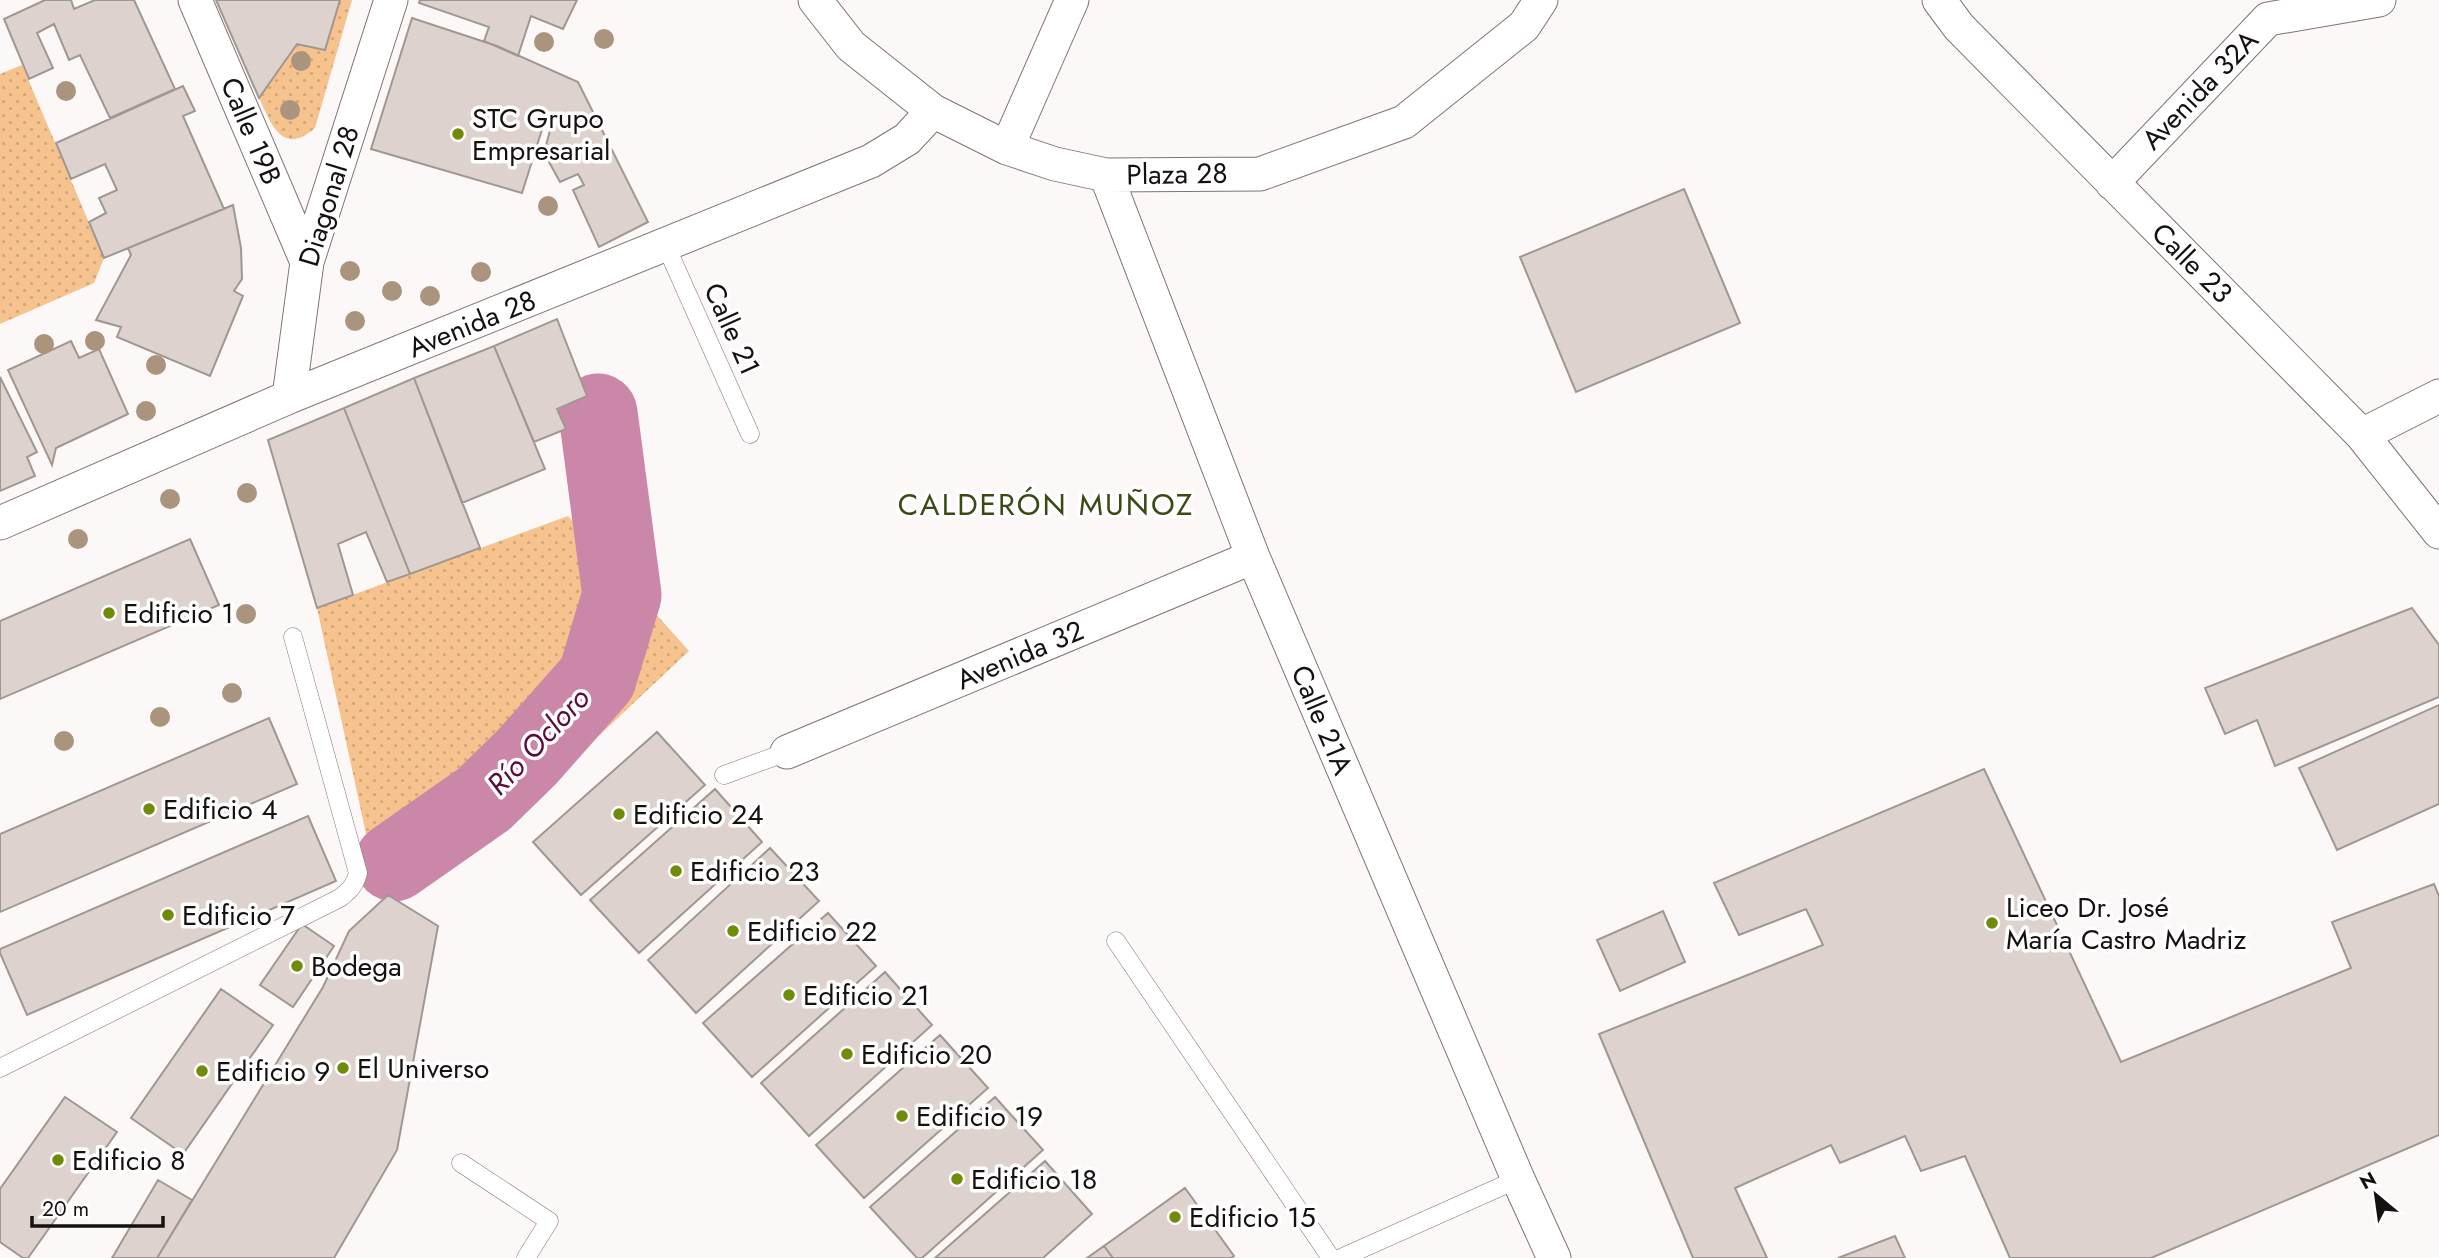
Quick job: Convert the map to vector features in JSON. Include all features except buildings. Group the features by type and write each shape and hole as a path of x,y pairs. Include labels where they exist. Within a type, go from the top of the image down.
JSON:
{"street":[{"name":"Calle 19B","path":"195,0 307,262"},
{"name":"Diagonal 28","path":"289,397 307,262 391,0"},
{"name":"Plaza 28","path":"815,0 851,46 933,111 1007,148 1055,164 1106,175 1260,174 1404,122 1524,26 1541,0"},
{"path":"1007,148 1072,0"},
{"name":"Calle 23","path":"1939,0 1959,27 2362,435 2439,532"},
{"name":"Avenida 32A","path":"2112,183 2268,19 2379,0"},
{"name":"Avenida 28","path":"0,523 289,397 871,161 906,138 933,111"},
{"name":"Calle 21A","path":"1106,175 1253,557 1554,1258"},
{"path":"2362,435 2439,396"},
{"name":"Avenida 32","path":"787,752 1253,557"}],"lane":[{"name":"Calle 21","path":"666,246 750,434"},
{"path":"0,1068 340,898 350,890 358,873 293,637"},
{"path":"724,775 787,752"},
{"path":"1116,940 1331,1258"},
{"path":"461,1163 549,1222 526,1258"},
{"path":"1341,1258 1518,1179"}],"shaded area":[{"path":"340,0 352,0 315,128 304,136 286,138 273,126 259,98 297,44"},
{"path":"22,65 104,258 94,283 0,324 0,74"},
{"path":"568,516 689,651 491,837 396,900 388,895 370,852 317,608"}],"waterway":[{"name":"Río Ocloro","path":"394,862 484,799 527,757 597,678 622,595 598,413"}],"place":[{"name":"STC Grupo Empresarial","path":"458,134"},
{"name":"Edificio 1","path":"109,613"},
{"name":"Edificio 4","path":"149,809"},
{"name":"Edificio 24","path":"619,814"},
{"name":"Edificio 23","path":"676,871"},
{"name":"Edificio 7","path":"168,915"},
{"name":"Liceo Dr. José María Castro Madriz","path":"1992,923"},
{"name":"Edificio 22","path":"733,931"},
{"name":"Bodega","path":"297,966"},
{"name":"Edificio 21","path":"789,995"},
{"name":"Edificio 20","path":"847,1054"},
{"name":"El Universo","path":"343,1068"},
{"name":"Edificio 9","path":"202,1071"},
{"name":"Edificio 19","path":"902,1116"},
{"name":"Edificio 8","path":"58,1160"},
{"name":"Edificio 18","path":"957,1179"},
{"name":"Edificio 15","path":"1175,1217"}],"district":[{"name":"CALDERÓN MUÑOZ","path":"1046,504"}]}
